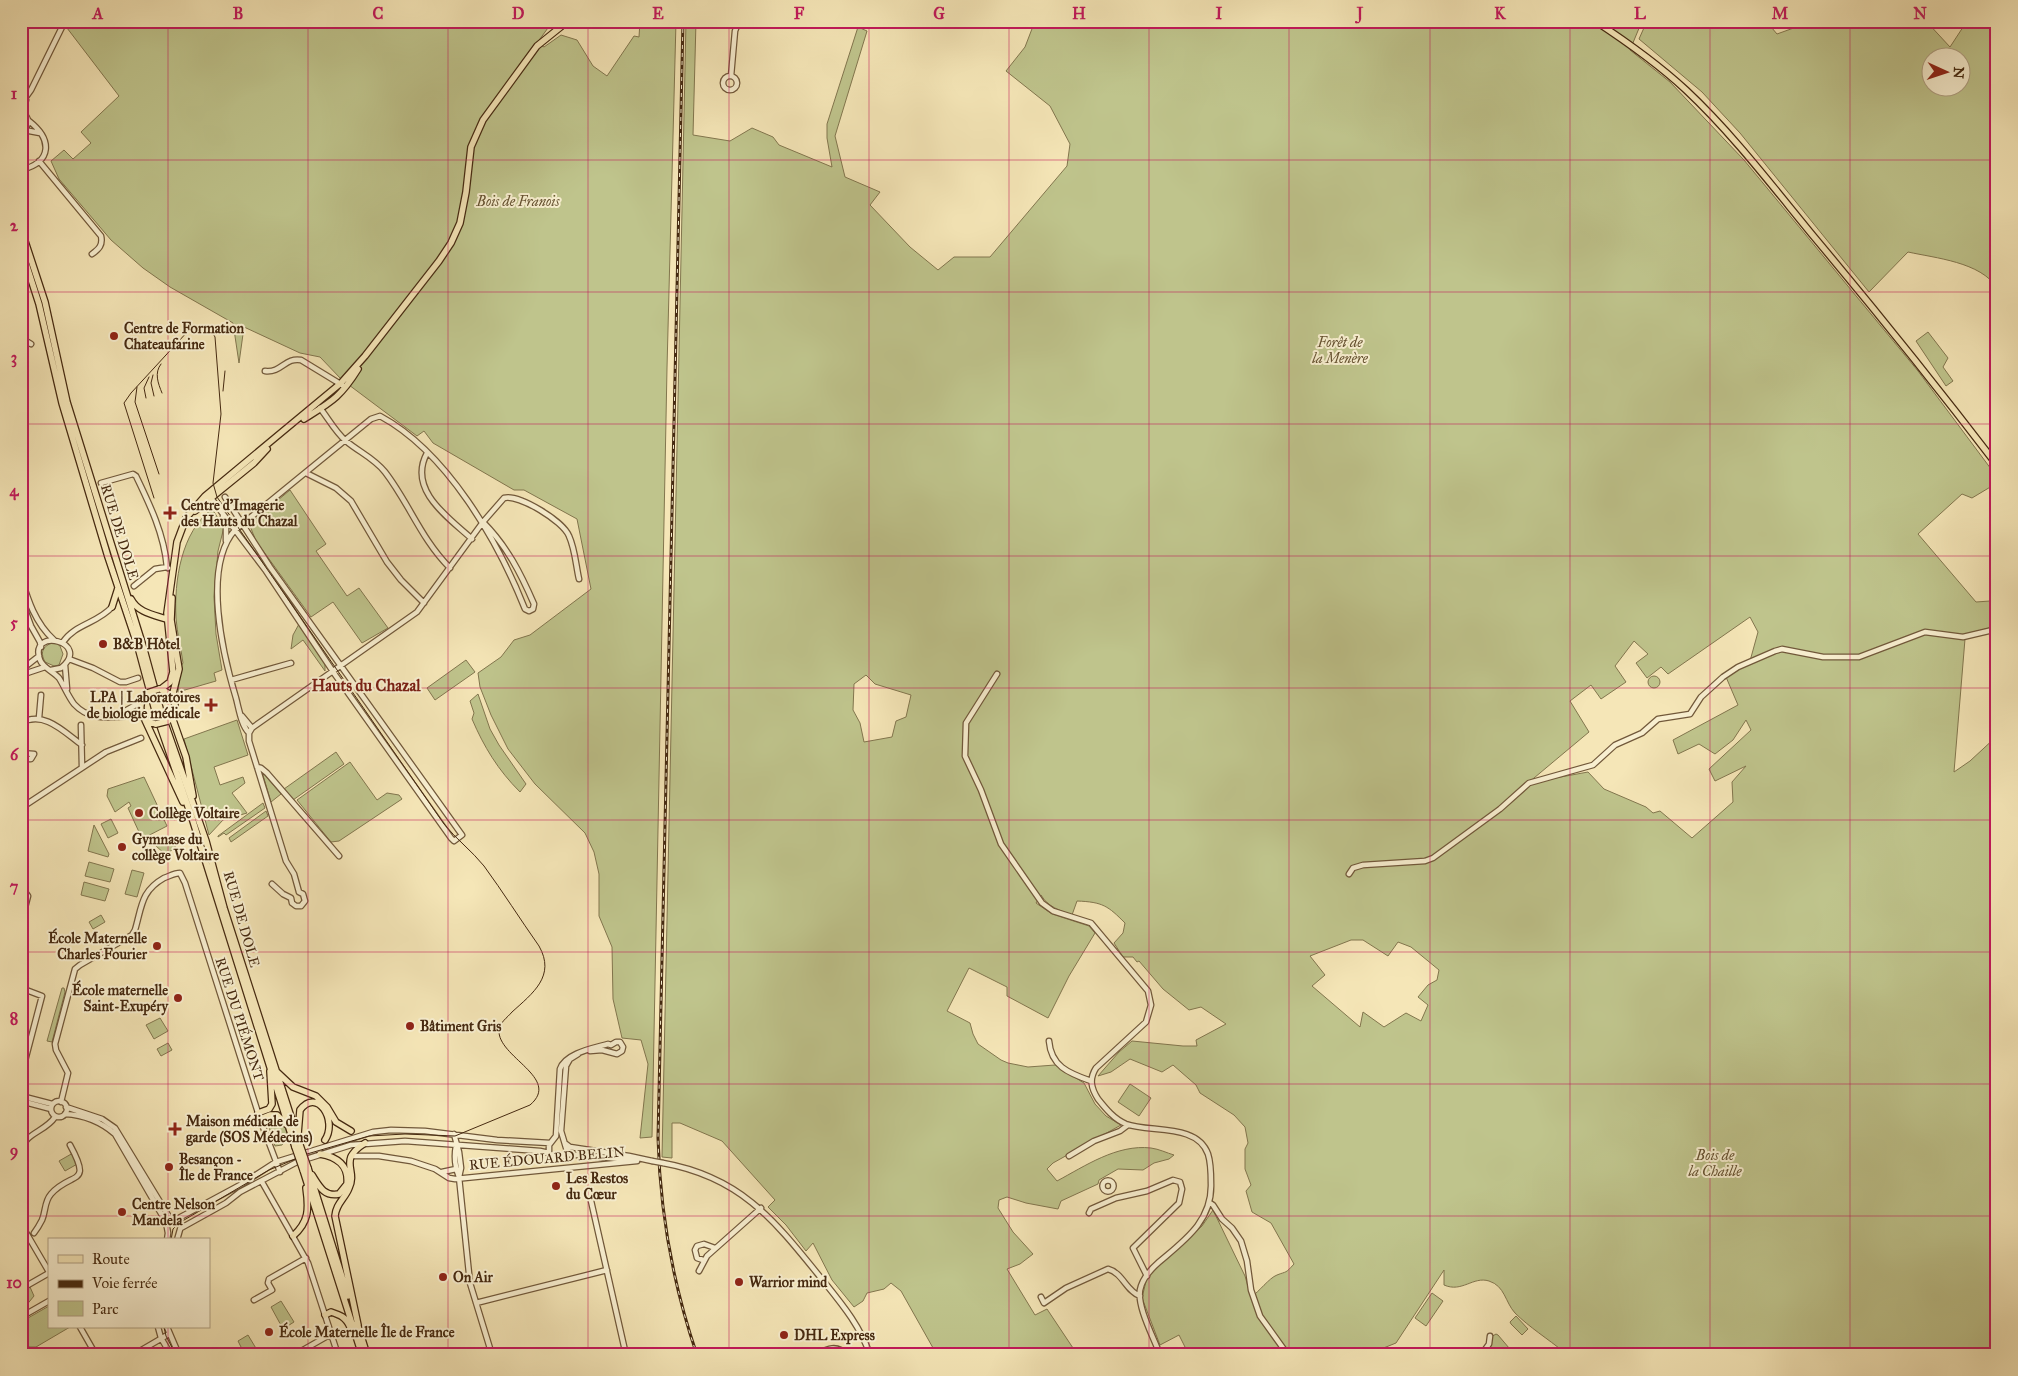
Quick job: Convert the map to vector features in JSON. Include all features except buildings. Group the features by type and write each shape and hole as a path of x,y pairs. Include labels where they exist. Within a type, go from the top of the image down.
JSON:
{"main road":[{"path":"192,818 140,710 141,702 147,693 160,689 170,682 173,672 169,619 179,534 189,513 205,496 317,409 343,386 366,356 451,243 464,210 471,148 483,120 537,46 568,21"},
{"path":"1595,21 1626,41 1685,89 1729,134 1873,308 1997,464"},
{"name":"RUE DE DOLE","path":"21,229 45,302 63,387 143,646 161,712 206,841 224,908 364,1354"},
{"name":"RUE DE DOLE","path":"21,248 39,304 62,403 156,714 192,818 290,1129 298,1143"},
{"path":"194,806 186,757 170,719 175,707 172,697 178,669 167,606 184,526 192,515 210,498 221,494 265,451 317,409"},
{"path":"122,580 136,607 155,616 169,619"},
{"path":"112,607 118,588"},
{"path":"155,616 167,606"},
{"path":"160,689 172,697"},
{"path":"144,718 156,724 170,719"},
{"path":"259,1116 269,1109 272,1104 270,1066"},
{"path":"276,1072 293,1087 316,1096 327,1107 336,1122 351,1131"},
{"path":"298,1143 300,1110 310,1102 321,1106 328,1115 330,1130 325,1140"},
{"path":"259,1116 277,1115 290,1129"},
{"path":"358,1325 335,1216 338,1203 350,1186 349,1164 352,1156 357,1148 365,1143"},
{"path":"306,1171 328,1194 339,1194 345,1188 347,1174 341,1162 321,1150"},
{"path":"293,1236 302,1228 308,1213 306,1171"},
{"name":"RUE DE DOLE","path":"306,1171 358,1325 364,1354"},
{"path":"325,1315 331,1312 343,1316 364,1354"}],"street":[{"path":"21,170 40,162 46,147 37,127 23,114 27,98 65,21"},
{"path":"731,76 735,31 739,21"},
{"path":"21,104 27,98"},
{"path":"29,121 23,130 41,134"},
{"path":"40,162 101,236 102,243 99,249 92,254"},
{"path":"21,338 31,344"},
{"path":"265,371 276,371 290,360 297,359 343,386"},
{"path":"317,409 345,441 380,466 391,480 432,549 450,568"},
{"path":"226,542 243,523 377,416 382,417 402,431 427,453 454,482 508,553 522,575 534,604 533,609 529,611 525,609 483,522"},
{"path":"427,453 422,469 426,490 440,512 472,538"},
{"path":"306,473 336,488 346,496 355,506 387,562 401,580 424,603"},
{"path":"101,483 127,474 136,476 154,514 166,551 167,567 173,573"},
{"path":"210,498 236,529 451,838 454,841 458,840 462,836 270,567 243,523 221,494"},
{"path":"272,884 283,894 291,898 294,905 298,906 305,901 305,896 299,892 294,874 286,861 249,741 249,733 252,728 417,612 501,500 511,497 516,498 554,519 570,536 579,579"},
{"path":"220,511 226,527 226,542 220,566 218,609 224,653 244,726 249,733"},
{"path":"134,586 155,569 167,567"},
{"path":"21,577 34,614 46,633 54,640 63,642 69,650 69,659 65,665 51,670"},
{"path":"21,599 41,647 39,656 21,670"},
{"path":"63,642 72,631 104,614 112,607"},
{"path":"1349,874 1353,868 1363,865 1433,858 1500,809 1529,783 1594,765 1615,745 1642,733 1658,719 1690,714 1702,697 1723,677 1738,667 1775,651 1782,649 1823,657 1859,657 1926,632 1962,637 1997,629"},
{"path":"41,647 44,643 54,640"},
{"path":"39,656 45,667 51,670 74,703 85,712 96,718 144,718"},
{"path":"69,659 93,668 120,682 138,678"},
{"path":"231,680 291,663"},
{"path":"65,665 68,695"},
{"path":"21,675 45,667"},
{"path":"997,674 966,723 965,756 981,790 1001,844 1042,903 1053,911 1091,923 1148,991 1150,1005 1146,1022 1096,1068 1091,1082 1096,1096 1104,1107 1118,1120 1128,1125 1170,1130 1200,1142 1208,1154 1210,1203 1204,1219 1196,1231 1153,1268 1141,1286 1141,1303 1160,1355"},
{"path":"39,718 41,695"},
{"path":"110,718 141,702"},
{"path":"242,716 252,728"},
{"path":"21,723 29,719 39,718 48,721 82,746"},
{"path":"81,725 82,767"},
{"path":"21,808 106,752 141,738"},
{"path":"21,753 34,754 31,759 21,759"},
{"path":"257,767 267,772 339,856"},
{"name":"RUE DU PIÉMONT","path":"61,1102 68,1073 56,1050 55,1044 75,969 134,933 148,890 156,883 180,873 185,883 259,1116 280,1172"},
{"path":"21,886 28,896 21,923"},
{"path":"291,898 295,893 299,892"},
{"path":"21,988 42,996 21,1076"},
{"path":"1049,1041 1054,1060 1060,1066 1091,1082"},
{"path":"549,1153 548,1148 558,1124 560,1069 564,1061 570,1056 608,1044 611,1045 618,1042 623,1047 619,1054 612,1051 590,1051"},
{"path":"611,1045 612,1051"},
{"path":"566,1154 565,1143 560,1131 564,1088 568,1062 578,1054"},
{"path":"560,1083 564,1088"},
{"path":"21,1090 22,1098 52,1107"},
{"path":"52,1107 56,1102 61,1102 66,1107 102,1119 116,1128 173,1220 179,1223 180,1231 178,1238"},
{"path":"21,1149 26,1139 50,1125 55,1117 52,1107"},
{"path":"65,1114 66,1107"},
{"path":"55,1117 65,1114 92,1120 115,1134 166,1222 167,1238"},
{"path":"1069,1156 1128,1125"},
{"path":"351,1131 406,1130 454,1134 491,1140 552,1141 565,1143 570,1147 663,1163 711,1177 761,1208 789,1238 855,1321 870,1355"},
{"path":"166,1226 173,1220 240,1185 276,1162 321,1150 374,1132"},
{"name":"RUE ÉDOUARD BELIN","path":"454,1134 461,1168 459,1177 466,1259 476,1303 492,1355"},
{"path":"321,1150 325,1140"},
{"path":"168,1233 174,1235 226,1203 240,1192 321,1150 365,1143 404,1141 456,1144 540,1151 549,1153 555,1158 561,1158 566,1154 652,1161"},
{"path":"456,1144 454,1153 459,1177"},
{"path":"34,1233 43,1219 45,1203 50,1194 77,1177 79,1173 81,1165 70,1145"},
{"name":"RUE ÉDOUARD BELIN","path":"352,1156 393,1157 428,1166 449,1178 638,1161"},
{"path":"549,1169 555,1158"},
{"name":"RUE ÉDOUARD BELIN","path":"441,1172 456,1169"},
{"path":"1089,1213 1091,1209 1116,1198 1146,1191 1173,1180 1180,1182 1182,1189 1179,1203 1133,1248 1147,1276"},
{"path":"262,1182 306,1258 338,1355"},
{"path":"1111,1190 1116,1198"},
{"path":"590,1192 626,1355"},
{"path":"1210,1203 1241,1240 1247,1261 1251,1290 1260,1316 1288,1355"},
{"path":"699,1271 703,1260 761,1208"},
{"path":"21,1224 48,1270"},
{"path":"703,1260 697,1258 695,1254 697,1246 704,1244 715,1248"},
{"path":"254,1300 272,1290 268,1282 269,1279 306,1258"},
{"path":"1041,1297 1044,1303 1066,1288 1108,1269 1115,1271 1134,1294 1140,1296"},
{"path":"476,1303 607,1270"},
{"path":"21,1289 48,1273"},
{"path":"21,1317 48,1302"},
{"path":"81,1328 96,1355"},
{"path":"158,1328 161,1338 171,1355"},
{"path":"167,1328 180,1355"},
{"path":"132,1355 169,1334"},
{"path":"296,1354 331,1334"},
{"path":"1481,1355 1489,1344 1490,1336"},
{"path":"814,1355 834,1348 841,1350 846,1355"}],"green space":[{"name":"Bois de Franois","path":"70,21 553,21 537,43 544,47 561,35 577,40 593,66 607,76 634,36 639,37 640,21 676,21 667,368 652,1137 640,1138 648,1064 641,1040 622,1038 613,999 612,947 599,916 599,874 594,852 585,833 535,784 508,749 491,715 480,687 478,673 501,657 514,640 530,635 591,589 577,519 524,490 514,490 433,443 424,431 417,436 341,379 320,357 300,353 244,327 239,363 233,323 170,287 143,268 111,240 59,179 51,161 64,150 73,159 91,143 81,132 119,96 67,28"},
{"path":"686,21 696,21 693,135 730,141 752,128 773,137 779,145 832,167 827,138 827,124 858,27 867,31 835,136 845,177 880,192 870,205 910,247 938,270 954,257 990,257 1067,166 1070,144 1050,106 1006,71 1025,47 1035,21 1642,21 1630,50 1670,82 1744,160 1918,371 1997,477 1997,483 1972,498 1962,494 1918,534 1976,602 1990,601 1997,612 1997,626 1962,635 1965,639 1954,772 1970,761 1997,736 1997,1355 1561,1355 1564,1352 1515,1313 1502,1290 1494,1283 1483,1280 1462,1286 1450,1287 1444,1285 1444,1270 1396,1343 1376,1351 1373,1355 1189,1355 1179,1335 1160,1345 1142,1298 1147,1277 1202,1226 1213,1210 1245,1276 1251,1297 1271,1279 1286,1272 1294,1264 1271,1223 1252,1212 1246,1191 1251,1185 1245,1169 1245,1149 1248,1143 1245,1127 1234,1115 1200,1093 1196,1085 1173,1065 1162,1072 1130,1059 1111,1072 1098,1076 1119,1052 1132,1041 1197,1046 1196,1040 1226,1024 1201,1007 1189,1010 1163,989 1139,961 1137,962 1133,957 1123,957 1114,943 1123,933 1125,923 1109,909 1093,902 1077,901 1072,915 1050,905 1041,895 1036,903 1052,914 1089,926 1095,933 1069,976 1048,1018 1007,996 1007,987 969,968 947,1011 970,1023 978,1044 1001,1060 1028,1067 1055,1065 1084,1083 1095,1104 1106,1116 1121,1125 1053,1163 1047,1169 1057,1181 1102,1157 1126,1149 1151,1148 1174,1155 1169,1159 1154,1163 1143,1170 1118,1169 1099,1180 1098,1184 1061,1201 1058,1209 1007,1197 999,1200 998,1208 1013,1232 1033,1254 1020,1264 1007,1269 1035,1315 1047,1309 1073,1348 1062,1355 937,1355 901,1291 891,1283 884,1289 867,1293 863,1301 854,1307 832,1280 813,1243 806,1251 786,1225 768,1207 775,1200 722,1141 680,1123 672,1123 672,1158 662,1157","holes":["1750,617 1758,632 1750,661 1726,677 1738,705 1673,740 1678,754 1699,744 1715,754 1733,740 1746,720 1751,730 1709,769 1715,781 1746,766 1732,782 1733,802 1692,838 1660,811 1653,813 1646,807 1604,789 1588,772 1528,783 1589,732 1570,701 1591,685 1601,699 1626,682 1615,666 1634,641 1648,654 1636,663 1647,678 1661,667 1668,674","866,675 875,684 911,695 906,717 896,721 892,737 864,742 860,723 853,710 854,684","1351,940 1363,940 1388,956 1398,942 1411,947 1439,970 1437,980 1428,985 1418,997 1428,1005 1421,1021 1406,1013 1384,1027 1363,1012 1360,1027 1312,986 1325,975 1310,956"]},
{"path":"1647,21 1766,21 1777,34 1813,21 1926,21 1950,47 1967,21 1997,21 1997,288 1990,279 1980,272 1957,262 1908,252 1869,292 1740,133 1702,92 1639,39"},
{"path":"1928,332 1948,358 1943,367 1953,381 1946,386 1916,341"},
{"path":"290,490 326,544 316,551 347,596 359,588 388,628 362,643 333,602 311,617 256,541 250,526 252,522"},
{"path":"212,509 224,527 218,551 214,597 216,634 222,670 214,673 216,681 178,692 183,663 176,618 178,573 186,544 201,519"},
{"path":"299,624 325,664 325,671 303,640 291,649 293,635"},
{"path":"55,642 60,646 63,654 59,665 54,666 45,662 42,655 45,647"},
{"path":"466,660 475,672 435,700 427,688"},
{"path":"1652,676 1656,676 1660,682 1656,688 1652,688 1648,684 1648,680"},
{"path":"478,694 490,729 526,784 520,792 492,758 472,719 474,713 470,701"},
{"path":"237,720 248,755 214,767 220,785 243,777 245,783 232,793 247,813 223,820 209,835 184,739"},
{"path":"336,752 344,764 293,800 284,789"},
{"path":"350,762 377,800 387,793 399,795 402,799 339,841 331,842 297,800"},
{"path":"262,772 281,794 271,802"},
{"path":"144,777 167,826 136,842 133,836 139,832 128,808 131,806 129,802 115,812 107,796 108,789"},
{"path":"263,803 265,808 226,835 224,833 218,837 218,836"},
{"path":"266,811 268,816 231,842 229,838"},
{"path":"111,819 118,833 108,838 101,824"},
{"path":"94,825 109,854 108,857 88,851"},
{"path":"171,839 176,848 165,854 156,846"},
{"path":"89,862 114,869 110,882 85,876"},
{"path":"132,870 144,873 137,897 125,894"},
{"path":"84,882 109,889 105,901 81,895"},
{"path":"101,915 105,922 93,929 89,922"},
{"path":"62,988 64,988 65,992 52,1042 47,1041"},
{"path":"160,1018 168,1031 154,1039 146,1025"},
{"path":"168,1043 172,1050 161,1056 157,1049"},
{"path":"1130,1084 1151,1098 1139,1116 1118,1102"},
{"path":"273,1120 282,1123 287,1131 289,1138 282,1145 275,1146 268,1124"},
{"path":"73,1153 79,1163 65,1171 59,1161"},
{"path":"30,1287 34,1296 25,1307 21,1300 21,1292"},
{"path":"1432,1293 1443,1301 1426,1326 1415,1318"},
{"path":"281,1301 294,1322 283,1329 271,1307"},
{"path":"48,1307 48,1328 68,1328 36,1347 29,1347 21,1332 21,1322"},
{"path":"1516,1316 1528,1329 1522,1335 1510,1322"},
{"path":"1496,1334 1515,1355 1482,1355 1491,1337"},
{"path":"248,1335 257,1350 245,1355 238,1341"}],"tram line":[{"path":"154,498 124,403 189,330 200,326 207,328 215,337 221,414 213,483 217,497 444,824 491,876 539,946 544,957 545,966 540,983 504,1020 499,1030 501,1040 534,1077 538,1086 538,1095 530,1105 455,1136 405,1134 369,1136 307,1154 269,1170 179,1223 173,1229 171,1238"},
{"path":"161,364 157,374 162,393"},
{"path":"223,391 225,371"},
{"path":"153,375 151,383 154,396"},
{"path":"146,398 144,388 149,377"},
{"path":"137,387 135,402 159,474"},
{"path":"164,1328 166,1336 176,1355"}],"railway":[{"path":"683,21 658,1138 659,1166 669,1248 681,1302 697,1355"}],"place":[{"name":"Centre de Formation Chateaufarine","path":"114,336"},
{"name":"Centre d'Imagerie des Hauts du Chazal","path":"170,513"},
{"name":"B&B Hôtel","path":"103,644"},
{"name":"LPA | Laboratoires de biologie médicale","path":"211,705"},
{"name":"Collège Voltaire","path":"139,813"},
{"name":"Gymnase du collège Voltaire","path":"122,847"},
{"name":"École Maternelle Charles Fourier","path":"157,946"},
{"name":"École maternelle Saint-Exupéry","path":"178,998"},
{"name":"Bâtiment Gris","path":"410,1026"},
{"name":"Maison médicale de garde (SOS Médecins)","path":"175,1129"},
{"name":"Besançon - Île de France","path":"169,1167"},
{"name":"Les Restos du Cœur","path":"556,1186"},
{"name":"Centre Nelson Mandela","path":"122,1212"},
{"name":"On Air","path":"443,1277"},
{"name":"Warrior mind","path":"739,1282"},
{"name":"École Maternelle Île de France","path":"269,1332"},
{"name":"DHL Express","path":"784,1335"}],"district":[{"name":"Hauts du Chazal","path":"366,685"}],"park label":[{"name":"Forêt de la Menère","path":"1340,350"},
{"name":"Bois de la Chaille","path":"1715,1164"}]}
